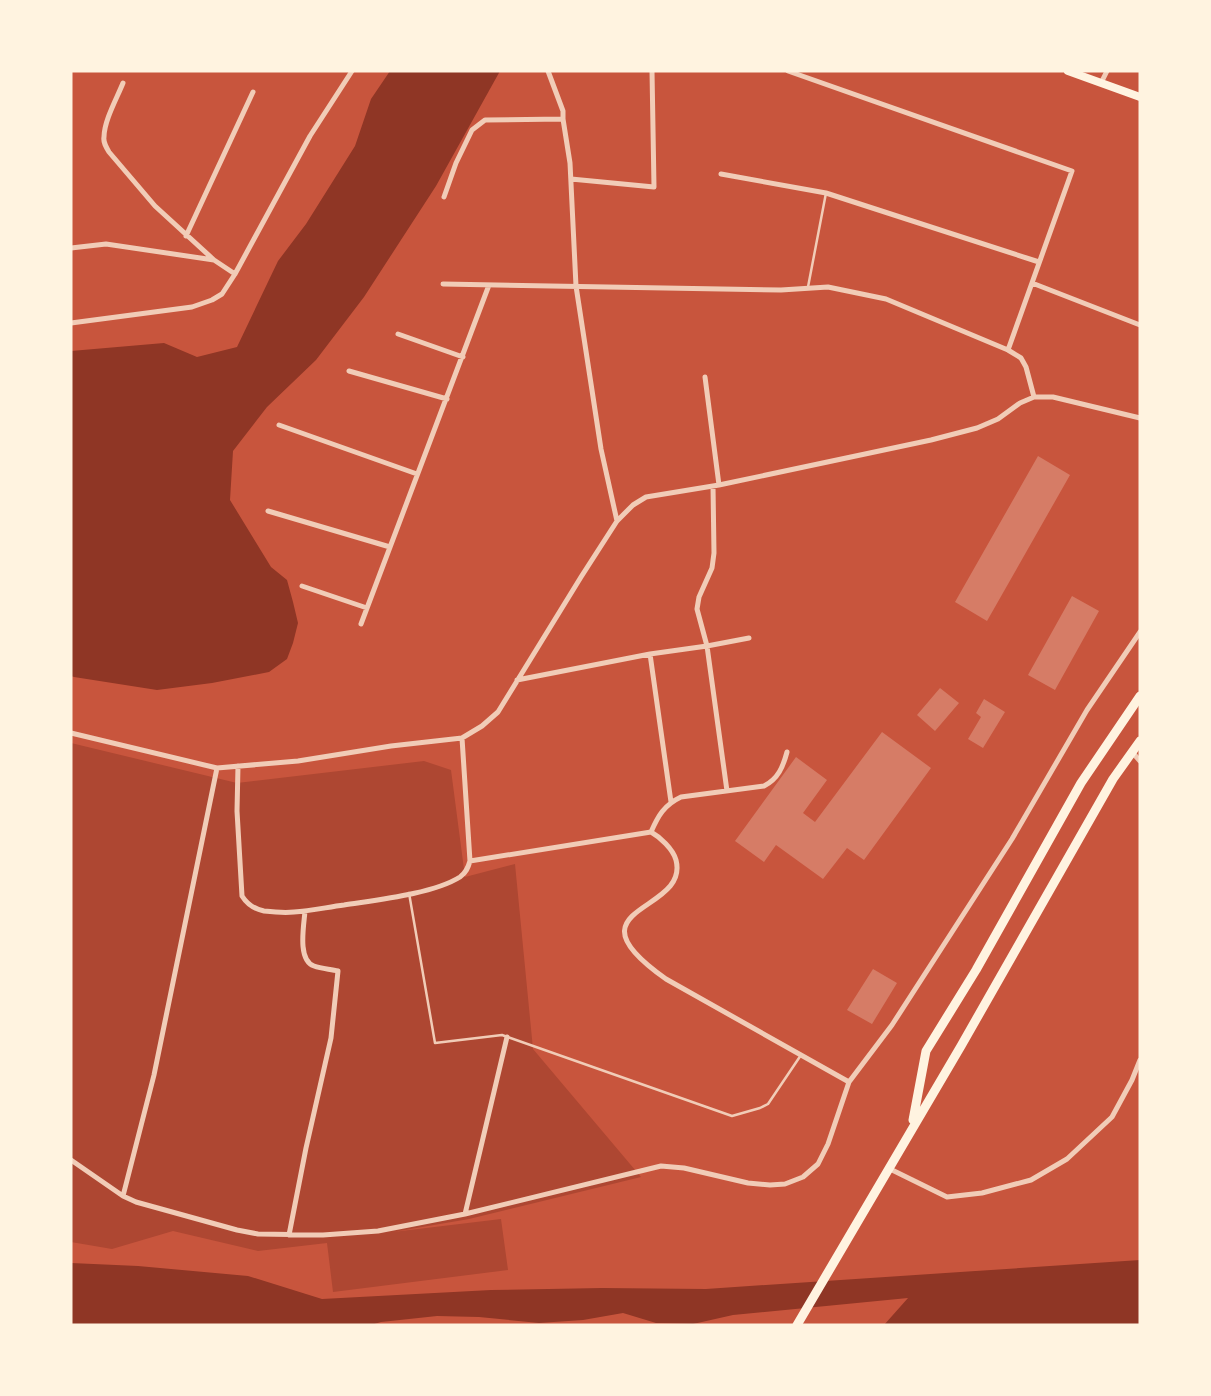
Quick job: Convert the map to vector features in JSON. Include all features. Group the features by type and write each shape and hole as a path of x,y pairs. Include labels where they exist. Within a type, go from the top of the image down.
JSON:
{"highway":[{"path":"912,1127 926,1052 976,970 1081,783 1140,696"},
{"path":"797,1325 971,1029 1113,779 1140,742"}],"main road":[{"path":"1068,71 1140,97"}],"street":[{"path":"71,323 192,307 212,300 222,294 236,274 310,136 352,71"},
{"path":"548,71 563,111 571,179 576,286 601,449 617,521"},
{"path":"571,179 654,187 652,71"},
{"path":"788,71 1072,171 1008,350"},
{"path":"1102,83 1107,71"},
{"path":"124,83 104,137 105,145 109,152 155,206 186,236 214,260 236,274"},
{"path":"186,236 253,92"},
{"path":"444,196 456,162 472,130 485,120 563,119"},
{"path":"721,174 826,193 1040,262"},
{"path":"71,248 106,244 214,260"},
{"path":"1032,283 1140,325"},
{"path":"443,284 781,290 828,287 886,298 1008,350 1021,358 1034,397"},
{"path":"361,624 489,285"},
{"path":"398,334 463,357"},
{"path":"349,371 447,399"},
{"path":"705,377 716,485 714,553 712,568 699,597 698,609 707,646 727,791"},
{"path":"71,733 217,768 298,761 391,746 462,738 482,726 498,712 617,521 633,505 646,497 716,485 931,440 977,428 998,419 1020,403 1034,397 1053,397 1140,418"},
{"path":"279,425 417,474"},
{"path":"268,511 390,548"},
{"path":"302,586 367,608"},
{"path":"71,1160 123,1196 136,1202 258,1234 323,1236 378,1231 465,1214 660,1166 684,1168 748,1183 785,1184 803,1177 818,1164 828,1144 849,1082 897,1017 1012,839 1087,710 1140,632"},
{"path":"517,680 650,654 749,638"},
{"path":"650,654 671,802"},
{"path":"238,766 237,811 242,896 246,902 264,911 294,913 427,890 462,876 470,861 462,738"},
{"path":"651,832 659,814 671,802 681,798 764,786 774,781 787,752"},
{"path":"1132,752 1140,761"},
{"path":"123,1196 154,1075 217,768"},
{"path":"470,861 651,832 659,837 675,858 677,876 672,886 628,920 624,937 628,944 648,966 666,979 849,1082"},
{"path":"289,1235 306,1148 331,1038 338,971 312,966 307,960 302,948 305,911"},
{"path":"465,1214 506,1037"},
{"path":"888,1168 947,1197 982,1193 1031,1180 1066,1159 1112,1117 1132,1080 1140,1060"}],"lane":[{"path":"808,287 826,193"},
{"path":"409,893 435,1043 502,1035 732,1116 768,1104 801,1055"}],"shaded area":[{"path":"390,71 500,71 436,186 364,297 316,360 267,407 233,451 230,500 271,567 287,580 293,602 298,623 287,659 269,672 212,683 157,690 71,676 71,351 164,343 197,357 237,347 278,261 306,224 355,146 371,99"},
{"path":"71,743 237,783 424,761 451,770 465,877 515,864 533,1049 641,1177 469,1219 393,1232 501,1219 508,1270 333,1292 327,1243 258,1251 173,1231 112,1249 71,1242"},
{"path":"1140,1260 1140,1325 884,1325 908,1298 733,1315 693,1324 656,1323 623,1313 583,1320 539,1323 479,1317 437,1316 381,1322 371,1325 71,1325 71,1263 138,1266 248,1276 322,1299 491,1290 706,1289"}],"building":[{"path":"1038,456 1070,475 987,621 955,602"},
{"path":"1072,596 1099,611 1055,690 1028,675"},
{"path":"940,688 959,703 935,731 917,715"},
{"path":"984,699 1005,712 983,748 968,739 981,717 976,713"},
{"path":"882,732 931,768 864,860 847,848 823,879 776,845 764,862 735,841 796,757 827,780 803,813 815,822"},
{"path":"873,969 897,983 872,1024 847,1010"}]}
